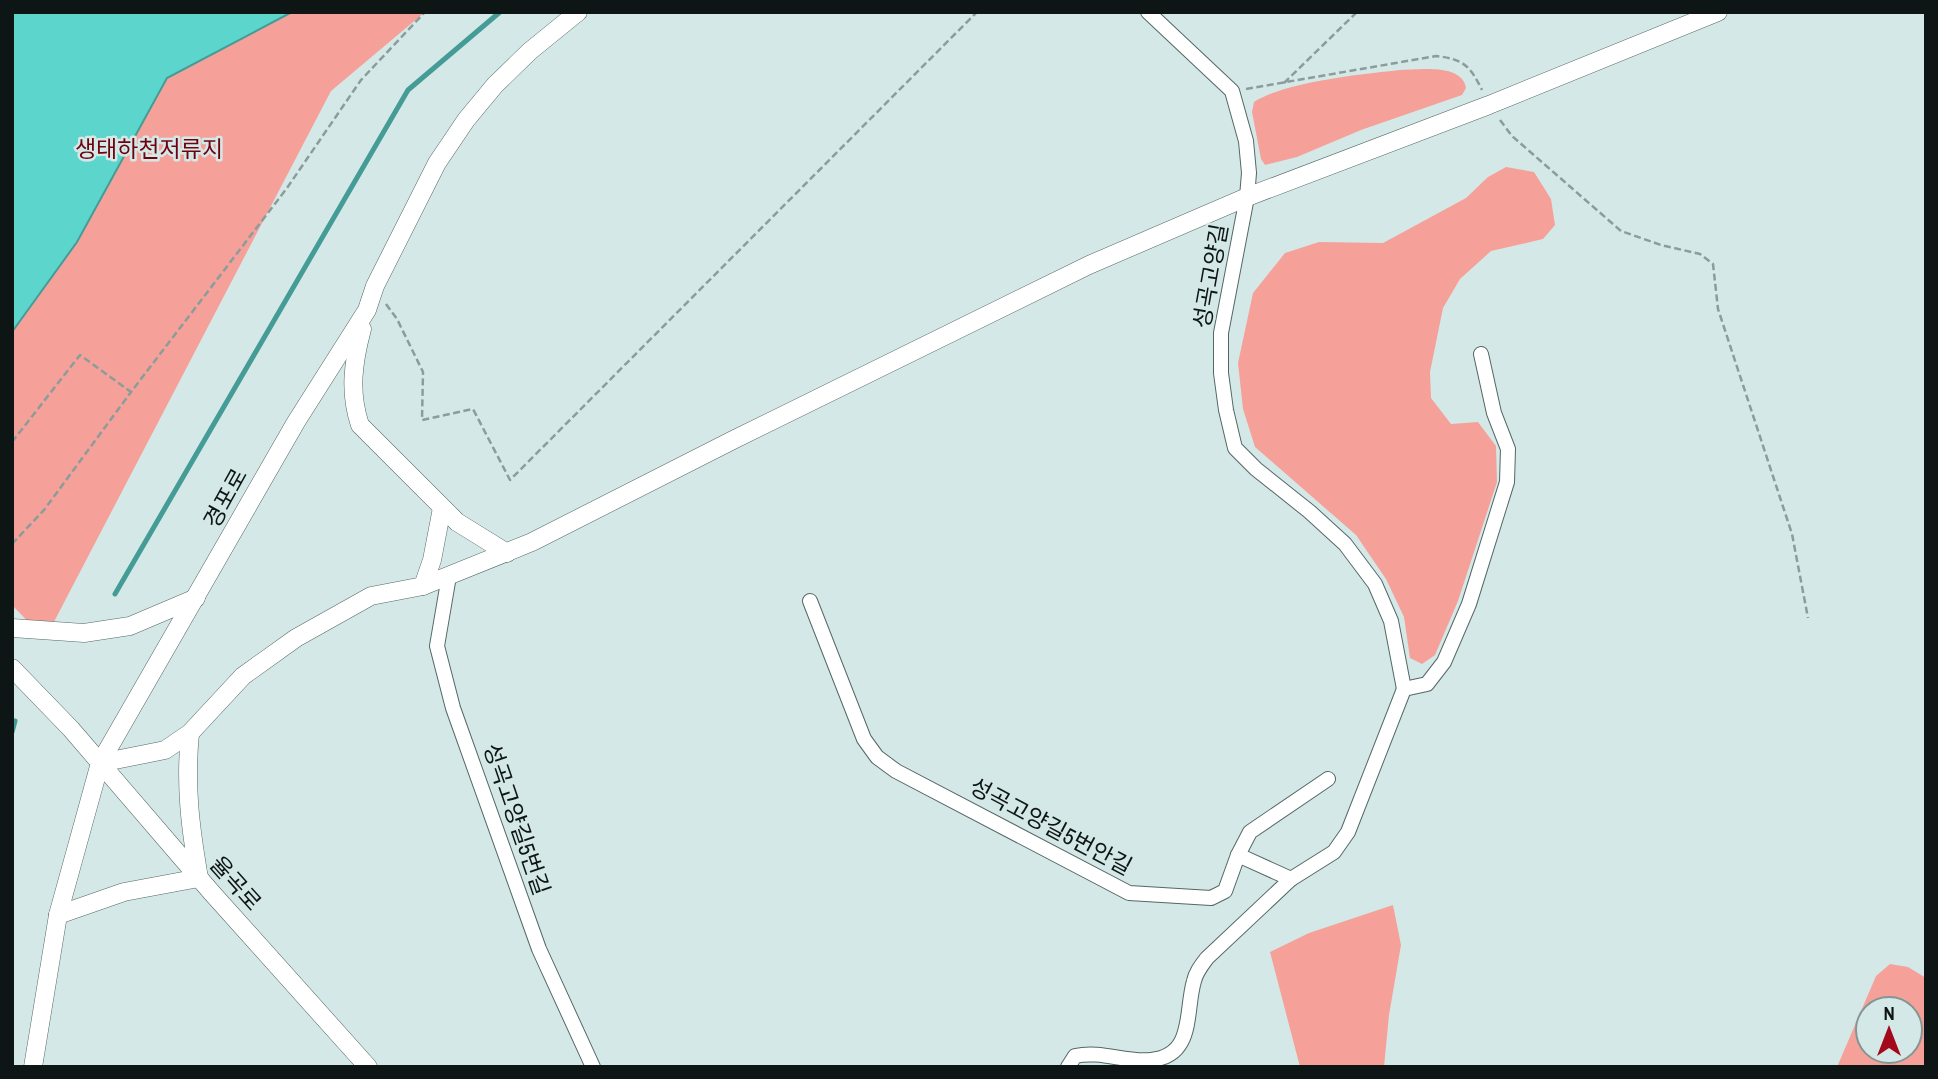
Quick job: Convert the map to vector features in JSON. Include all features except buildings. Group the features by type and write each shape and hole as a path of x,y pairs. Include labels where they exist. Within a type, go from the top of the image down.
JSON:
{"street":[{"name":"경포로","path":"33,1067 58,915 100,763 296,422 367,310 375,286 437,163 466,120 495,85 530,51 578,12"},
{"path":"1148,12 1232,91"},
{"path":"100,763 165,750 190,733 243,676 296,638 371,596 423,586 507,553 1089,265 1247,197 1489,105 1718,12"},
{"name":"성곡고양길","path":"1232,91 1247,141 1249,173 1247,197 1221,333 1226,410 1235,448 1345,544 1375,584 1391,621 1404,689"},
{"path":"367,310 354,359 352,383 354,407 360,425 442,508 477,537 507,553"},
{"path":"1068,1067 1075,1056 1088,1053 1151,1060 1166,1056 1179,1046 1187,1031 1193,984 1198,970 1207,958 1291,879 1334,852 1348,831 1404,689 1427,684 1444,662 1469,604 1507,482 1508,449 1494,413 1481,354"},
{"path":"423,586 432,560 442,508"},
{"name":"성곡고양길5번길","path":"449,576 438,646 453,708 539,949 593,1067"},
{"path":"12,628 84,633 118,628 130,626 197,598"},
{"name":"성곡고양길5번안길","path":"810,601 864,739 877,757 896,771 1129,894 1211,898 1225,891 1250,832 1328,779"},
{"name":"율곡로","path":"12,668 71,729 199,878 368,1067"},
{"path":"58,915 124,892 199,878 188,809 187,766 190,733"},
{"path":"1238,855 1291,879"}],"path":[{"path":"12,544 44,510 287,188 361,80 425,12"},
{"path":"375,286 397,319 422,372 422,420 472,409 510,480 977,12"},
{"path":"1284,83 1356,12"},
{"path":"1232,91 1436,56 1451,57 1464,62 1474,73 1489,105 1512,136 1621,231 1661,245 1700,254 1713,264 1718,309 1791,534 1808,618"},
{"path":"12,442 80,355 131,392"}],"green space":[{"name":"생태하천저류지","path":"12,12 425,12 331,91 45,639 12,605"},
{"path":"1400,70 1448,71 1463,80 1466,88 1462,95 1361,130 1297,157 1265,165 1261,159 1252,112 1254,102 1304,84"},
{"path":"1506,167 1534,172 1551,199 1555,225 1543,239 1491,251 1460,279 1443,308 1430,372 1431,398 1451,424 1478,422 1496,446 1497,482 1458,601 1435,655 1422,664 1410,658 1404,617 1386,579 1356,535 1255,447 1243,409 1238,363 1253,293 1285,253 1319,242 1383,243 1466,198 1488,177"},
{"path":"1393,905 1401,945 1389,1015 1384,1067 1300,1067 1270,952 1309,933"},
{"path":"1890,964 1908,967 1926,978 1926,1067 1837,1067 1854,1027 1854,1065 1924,1065 1924,995 1868,995 1876,976"}],"water":[{"name":"생태하천저류지","path":"12,12 292,12 167,78 77,242 12,332"}],"waterway":[{"path":"115,594 408,90 500,12"},
{"path":"12,732 15,721"}]}
